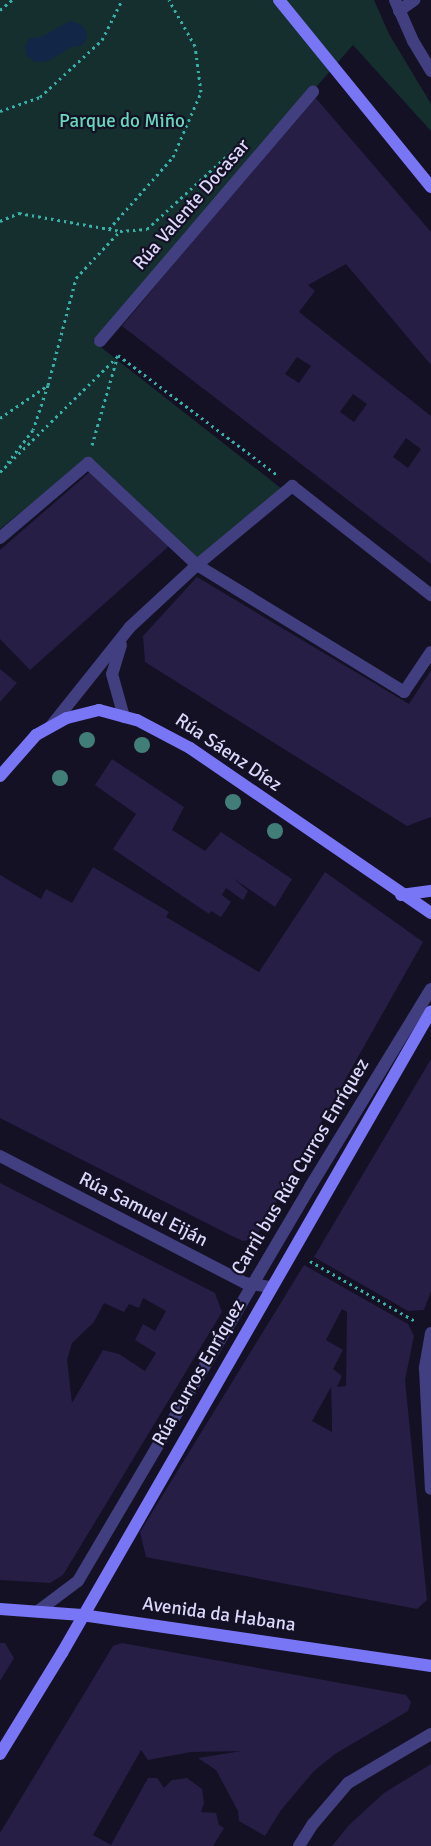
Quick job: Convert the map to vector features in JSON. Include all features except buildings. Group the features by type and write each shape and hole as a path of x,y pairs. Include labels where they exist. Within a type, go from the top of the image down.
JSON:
{"street":[{"path":"280,0 431,187"},
{"path":"414,0 397,6 431,71"},
{"name":"Rúa Valente Docasar","path":"100,341 313,92"},
{"path":"0,538 88,463 197,566 404,692 431,652"},
{"path":"51,726 130,628 197,566 292,486 431,595"},
{"path":"124,718 112,674 113,663 130,628"},
{"name":"Rúa Sáenz Díez","path":"0,776 25,746 51,726 99,710 137,720 170,734 431,913"},
{"path":"401,894 431,891"},
{"name":"Carril bus Rúa Curros Enríquez","path":"38,1611 78,1581 253,1282 431,989"},
{"name":"Rúa Curros Enríquez","path":"0,1754 271,1287 294,1252 431,1011"},
{"name":"Rúa Samuel Eiján","path":"0,1156 227,1275 245,1283 253,1282 271,1287"},
{"path":"431,1333 425,1368 431,1489"},
{"name":"Avenida da Habana","path":"0,1609 82,1615 431,1666"},
{"path":"299,1846 312,1824 348,1784 431,1734"}],"path":[{"path":"0,10 12,0"},
{"path":"0,111 40,97 102,40 122,0"},
{"path":"109,230 173,158 201,92 195,46 169,0"},
{"path":"0,221 19,214 109,230 147,230 246,138"},
{"path":"0,472 33,430 48,385 76,278 120,231"},
{"path":"100,341 292,486"},
{"path":"88,463 103,401 118,355"},
{"path":"0,472 118,355"},
{"path":"0,418 48,385"},
{"path":"294,1252 404,1314"}],"green space":[{"name":"Parque do Miño","path":"0,0 374,0 389,34 431,104 431,131 353,45 93,341 282,489 198,559 87,459 0,529"}],"water":[{"path":"70,21 80,24 86,31 87,39 81,46 71,47 49,61 35,62 27,56 25,46 30,38 41,37"}]}
